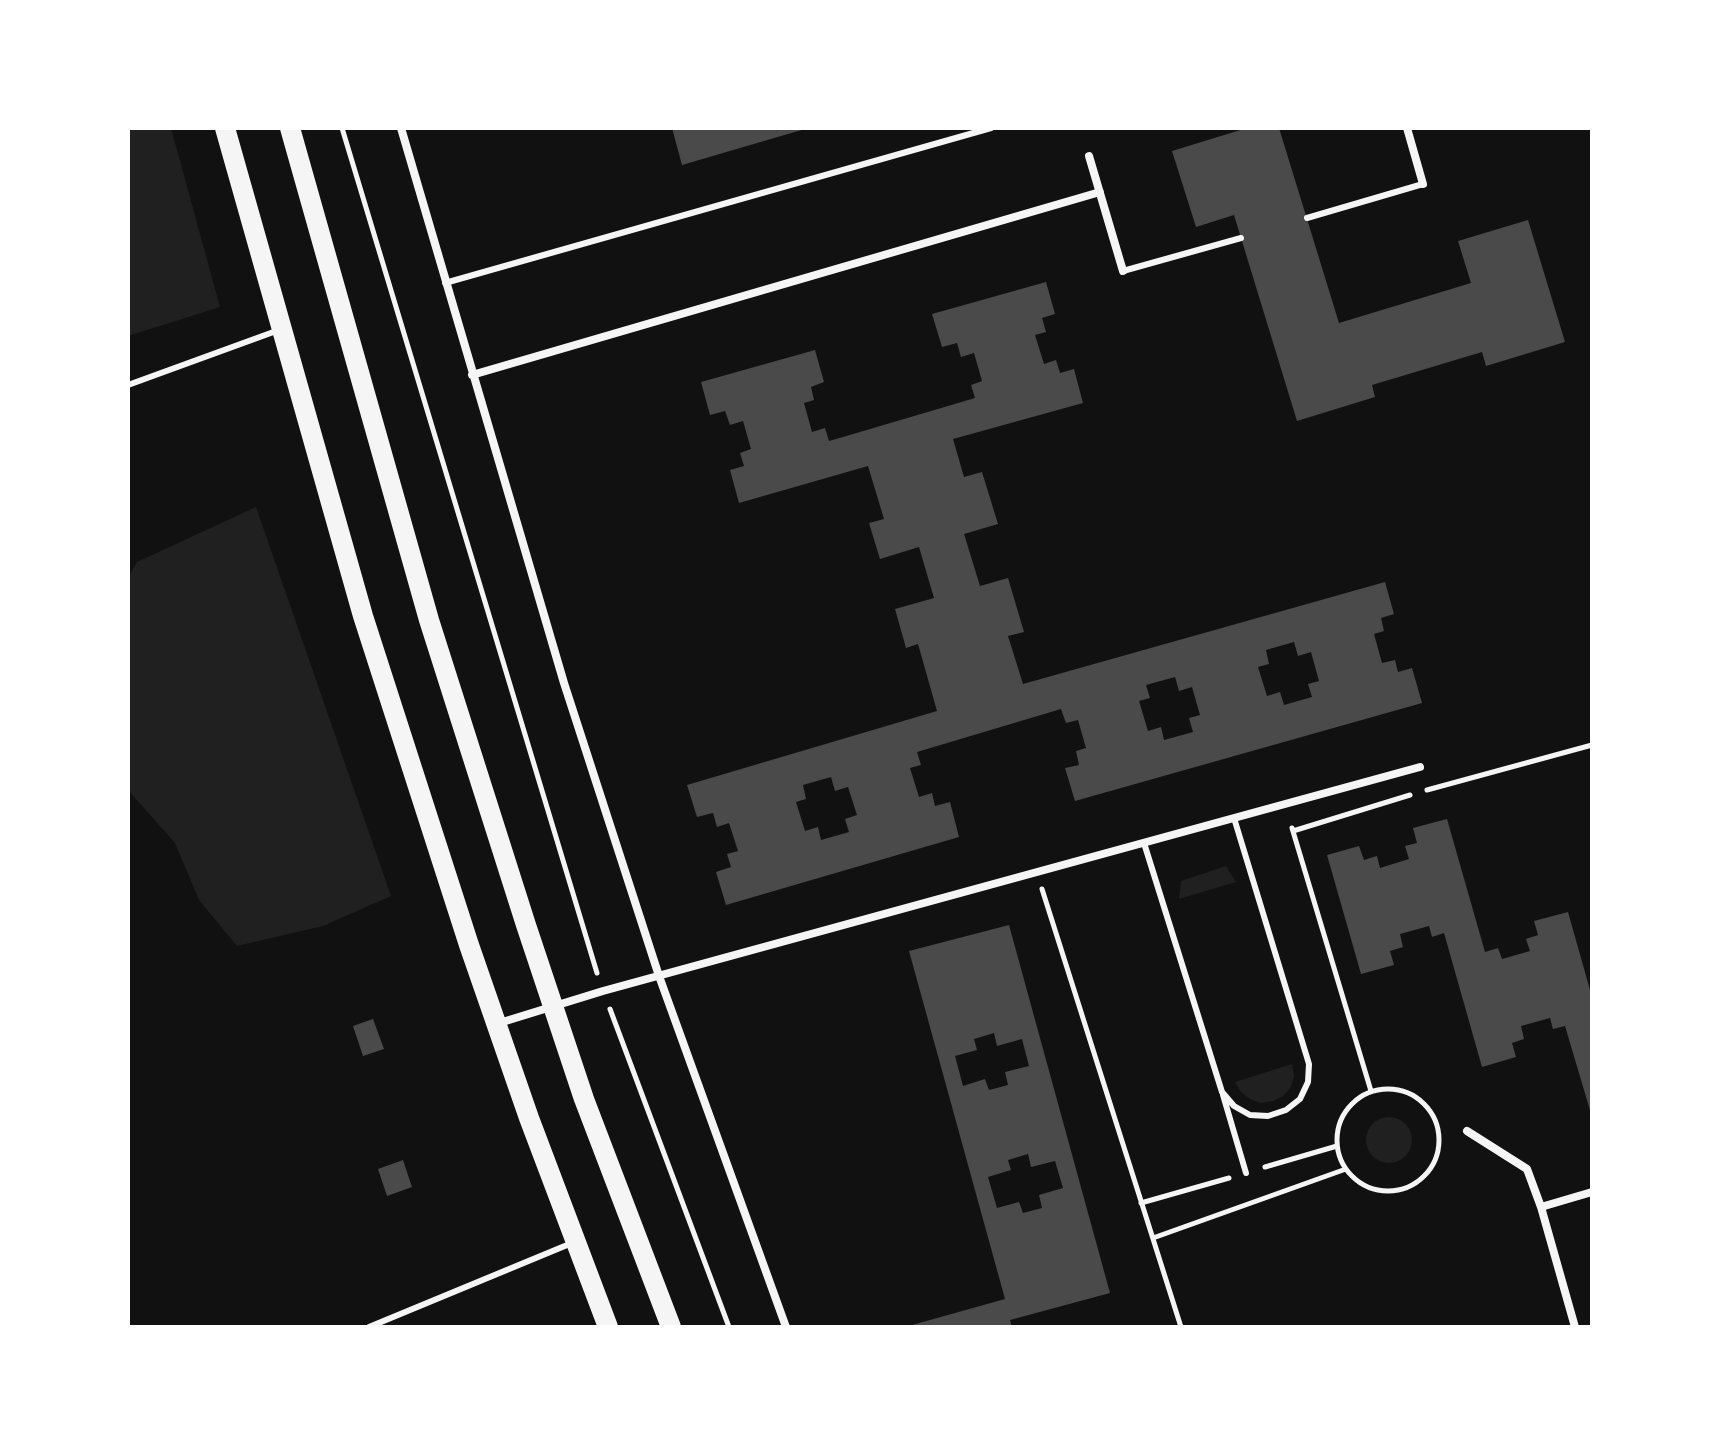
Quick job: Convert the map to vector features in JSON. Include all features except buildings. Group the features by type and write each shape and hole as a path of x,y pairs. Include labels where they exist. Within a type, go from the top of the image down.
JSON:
{"main road":[{"path":"225,128 363,616 496,1024 608,1327"},
{"path":"290,128 429,620 552,1006 671,1327"}],"street":[{"path":"401,128 564,683 659,976 786,1327"},
{"path":"1407,128 1423,184"},
{"path":"1089,156 1123,271"},
{"path":"472,375 1100,192"},
{"path":"496,1024 603,991 1420,767"},
{"path":"1467,1131 1527,1169 1575,1327"},
{"path":"1541,1207 1592,1192"}],"lane":[{"path":"445,283 991,128"},
{"path":"1307,218 1423,184"},
{"path":"1123,271 1241,238"},
{"path":"128,385 281,329"},
{"path":"1222,1092 1234,1106 1250,1115 1268,1116 1286,1110 1300,1099 1308,1082 1309,1064 1234,818"},
{"path":"1144,843 1246,1173"},
{"path":"369,1327 576,1241"}],"path":[{"path":"342,128 603,991 729,1327"},
{"path":"1293,831 1430,789 1592,745"},
{"path":"1285,804 1371,1091"},
{"path":"1037,872 1181,1327"},
{"path":"1389,1089 1405,1092 1420,1100 1431,1112 1438,1127 1440,1144 1436,1160 1427,1174 1414,1185 1398,1191 1366,1187 1352,1177 1337,1146 1338,1129 1344,1113 1356,1099 1371,1091 1389,1089"},
{"path":"1153,1238 1346,1169"}],"shaded area":[{"path":"128,128 171,128 220,307 128,336"},
{"path":"256,507 391,896 323,926 237,946 199,900 175,843 128,790 128,578 137,562"},
{"path":"1226,866 1236,882 1179,899 1181,881"},
{"path":"1292,1064 1294,1076 1291,1087 1273,1101 1261,1103 1250,1099 1235,1082"},
{"path":"1389,1117 1405,1124 1412,1140 1405,1156 1389,1163 1373,1156 1366,1140 1373,1124"}]}
